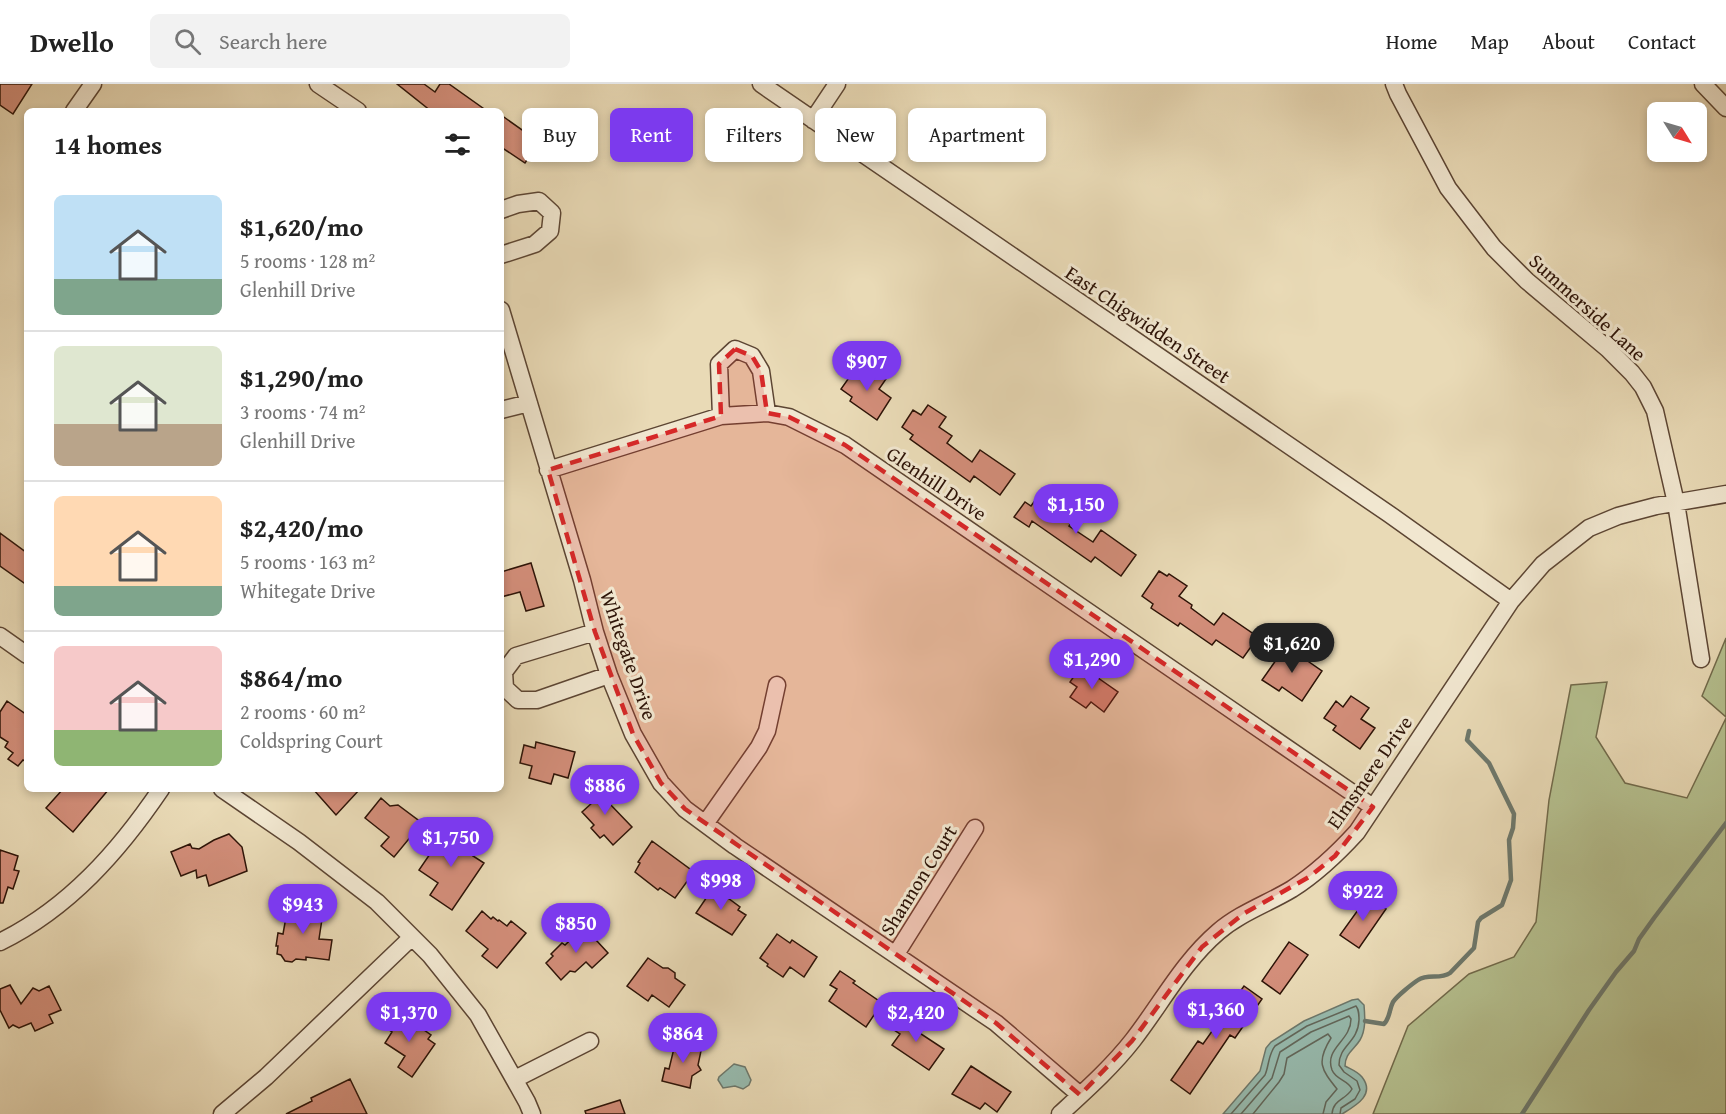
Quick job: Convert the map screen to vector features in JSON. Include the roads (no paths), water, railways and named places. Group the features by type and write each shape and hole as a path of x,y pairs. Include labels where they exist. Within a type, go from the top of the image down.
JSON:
{"street":[{"path":"76,108 93,84"},
{"path":"318,84 353,108"},
{"name":"East Chigwidden Street","path":"761,84 1380,507 1510,601"},
{"path":"813,120 837,84"},
{"name":"Summerside Lane","path":"1394,84 1448,188 1494,248 1527,281 1608,349 1643,387 1655,411 1676,503 1701,659"},
{"path":"1703,84 1726,108"},
{"path":"504,209 539,201 552,213 550,231 535,244 504,254"},
{"name":"Whitegate Drive","path":"504,320 609,675 633,734 661,783 685,809 705,824 823,907 996,1023 1080,1095"},
{"path":"721,416 719,364 735,349 752,356 762,371 767,413"},
{"path":"504,410 528,403"},
{"name":"Glenhill Drive","path":"548,470 721,416 767,413 789,417 844,445 1373,807"},
{"name":"Elmsmere Drive","path":"1059,1114 1132,1041 1202,947 1243,914 1290,890 1309,877 1335,856 1357,832 1510,601 1543,564 1589,528 1618,516 1726,494"},
{"path":"595,632 516,656 504,672 505,688 518,700 537,700 609,675"},
{"path":"0,636 24,653"},
{"path":"705,824 759,747 767,731 777,685"},
{"path":"0,942 68,897 106,862 160,792"},
{"path":"226,792 299,842 377,902 430,955 478,1015 515,1079 532,1114"},
{"name":"Shannon Court","path":"896,954 975,828"},
{"path":"222,1114 266,1077 412,937"},
{"path":"515,1079 590,1041"}],"water":[{"path":"1358,999 1364,1005 1364,1028 1360,1040 1346,1058 1345,1066 1360,1075 1366,1083 1365,1095 1358,1104 1342,1114 1223,1114 1260,1071 1266,1048 1271,1042 1304,1021"},
{"path":"734,1064 745,1067 751,1080 749,1085 743,1089 735,1086 723,1088 718,1080"}],"waterway":[{"path":"1365,1021 1384,1024 1393,1002 1412,984 1422,978 1450,973 1474,948 1478,922 1502,905 1511,880 1509,840 1514,814 1489,763 1467,740 1469,731"},
{"path":"1522,1114 1589,1010 1634,951 1639,939 1654,918 1726,823"}]}
